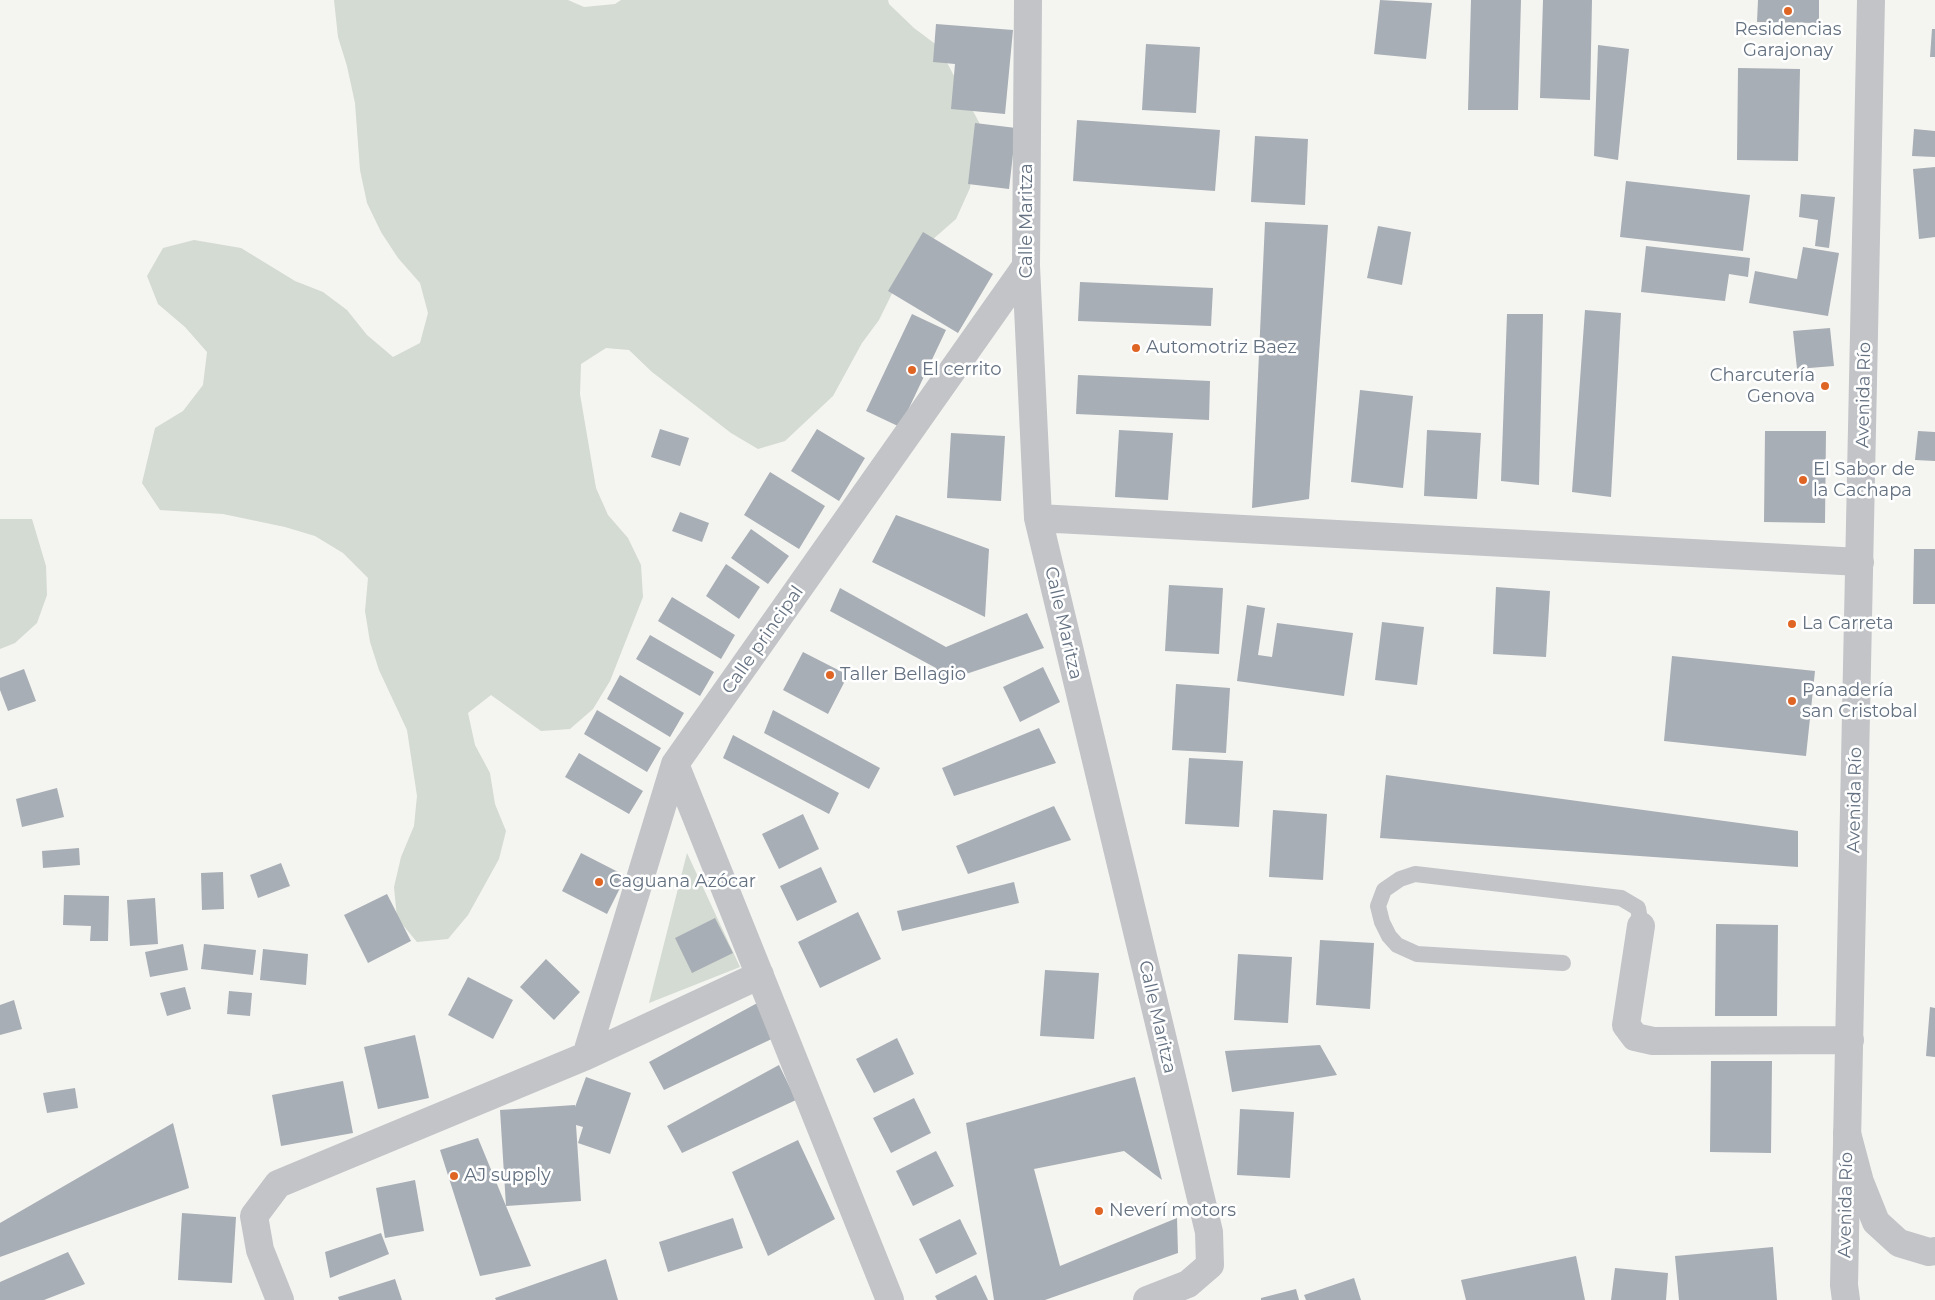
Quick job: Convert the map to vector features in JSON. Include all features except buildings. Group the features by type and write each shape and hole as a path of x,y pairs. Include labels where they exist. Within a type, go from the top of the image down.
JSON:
{"street":[{"name":"Calle Maritza","path":"1028,0 1026,266 1038,518 1209,1232 1210,1264 1188,1284 1147,1300"},
{"name":"Avenida Río","path":"1846,1300 1844,1285 1871,0"},
{"name":"Calle principal","path":"586,1056 675,764 1026,266"},
{"path":"1038,518 1860,562"},
{"path":"675,764 890,1300"},
{"path":"1641,926 1626,1025 1635,1037 1653,1041 1850,1040"},
{"path":"280,1300 260,1250 254,1216 278,1184 586,1056 760,975"},
{"path":"1847,1133 1860,1182 1876,1222 1899,1243 1929,1252 1935,1251"}],"lane":[{"path":"1563,962 1417,954 1397,945 1389,936 1382,922 1378,906 1384,890 1400,879 1415,874 1621,898 1638,908 1641,926"}],"shaded area":[{"path":"334,0 568,0 584,7 615,4 621,0 888,0 889,4 914,28 938,46 981,126 974,155 970,188 956,219 908,261 879,320 862,343 833,396 785,441 758,449 731,433 652,372 629,350 606,348 581,364 580,394 596,488 608,515 628,538 641,565 643,597 610,681 593,709 570,729 541,731 491,695 468,713 475,745 490,773 495,804 506,831 499,859 468,915 448,939 417,942 397,918 394,887 401,857 414,826 417,796 407,730 379,670 370,642 365,611 368,578 343,553 315,536 285,527 223,514 160,510 142,483 155,428 183,411 203,385 207,352 185,327 158,304 147,276 163,248 194,240 241,248 295,281 323,292 347,310 367,335 393,357 420,343 428,313 420,283 398,258 381,232 367,203 360,170 355,103 338,37"},
{"path":"0,519 32,519 46,566 47,595 37,623 15,643 0,649"},
{"path":"687,853 740,967 649,1003"}],"place":[{"name":"Residencias Garajonay","path":"1788,11"},
{"name":"Automotriz Baez","path":"1136,348"},
{"name":"El cerrito","path":"912,370"},
{"name":"Charcutería Genova","path":"1825,386"},
{"name":"El Sabor de la Cachapa","path":"1803,480"},
{"name":"La Carreta","path":"1792,624"},
{"name":"Taller Bellagio","path":"830,675"},
{"name":"Panadería san Cristobal","path":"1792,701"},
{"name":"Caguana Azócar","path":"599,882"},
{"name":"AJ supply","path":"454,1176"},
{"name":"Neverí motors","path":"1099,1211"}]}
